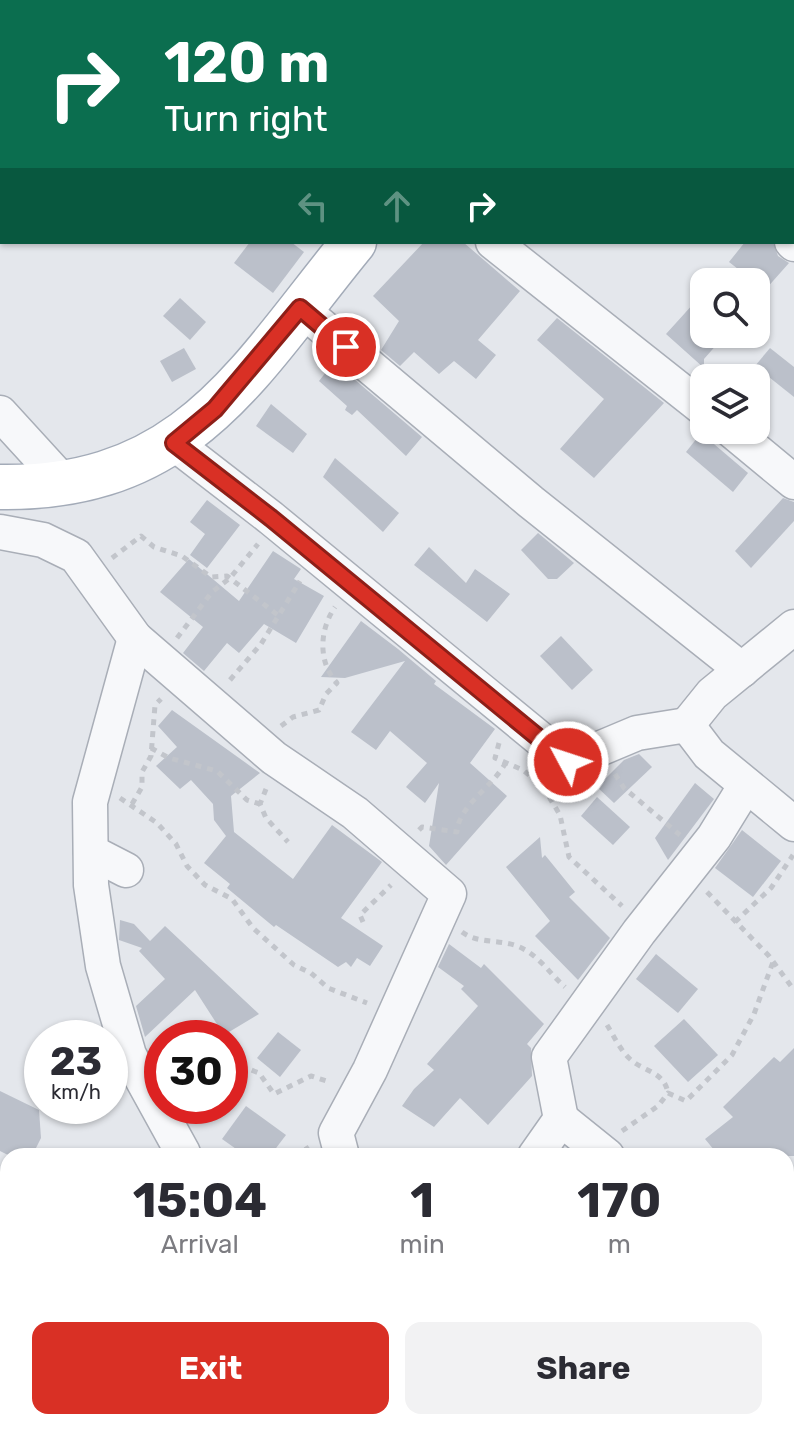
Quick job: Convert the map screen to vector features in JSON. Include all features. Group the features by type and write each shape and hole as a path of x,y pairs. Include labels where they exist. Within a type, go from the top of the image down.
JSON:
{"main road":[{"path":"0,487 64,483 126,468 174,443 215,409 352,244"}],"street":[{"path":"496,244 690,398"},
{"path":"300,308 531,502 742,670"},
{"path":"0,413 64,483"},
{"path":"174,443 271,518 568,762 637,733 687,725 712,694 794,627"},
{"path":"748,444 794,482"},
{"path":"0,532 60,546 76,556 157,657 274,758 355,813 449,894 370,1070 336,1133 340,1148"},
{"path":"157,657 94,784 90,802 91,885 103,966 124,1041 180,1148"},
{"path":"687,725 709,754 794,824"},
{"path":"598,1148 561,1119 549,1057 645,924 696,860 746,785"},
{"path":"91,852 126,870"},
{"path":"541,1148 561,1119"}],"path":[{"path":"132,804 142,787 142,772 151,748 157,657 186,629 212,592 230,578 262,539 271,518"},
{"path":"92,574 141,536 154,547 182,556 211,577 230,578 279,616"},
{"path":"213,704 290,600"},
{"path":"288,842 266,818 260,804 274,758 279,727 293,717 319,710 326,694 337,683 322,662 325,629"},
{"path":"522,723 502,738 495,758 536,780 554,800 569,857 645,924"},
{"path":"151,748 169,758 217,771 247,800 260,804"},
{"path":"363,922 360,915 390,886 402,854 422,827 457,832 457,824 466,810 493,783 506,762"},
{"path":"94,784 132,804 157,823 176,844 187,866 205,885 232,899 247,922 294,965 328,988 358,998 392,1017"},
{"path":"640,799 672,830 696,860 735,922 773,962 794,990"},
{"path":"735,922 771,888 794,854"},
{"path":"438,915 472,940 520,947 544,963 564,986 589,1001 631,1061 657,1074 666,1083 668,1093 658,1106 610,1148"},
{"path":"668,1093 686,1101 732,1055 754,1014 773,962"},
{"path":"248,1069 259,1073 274,1094 311,1076"}],"building":[{"path":"248,244 294,244 304,252 273,293 234,263"},
{"path":"422,244 465,244 520,291 478,340 496,355 476,379 454,361 439,374 414,352 400,366 381,350 399,321 373,296"},
{"path":"743,244 774,244 778,256 789,263 770,284 770,268 737,268 729,262"},
{"path":"180,298 206,322 190,340 163,316"},
{"path":"690,307 690,348 714,348 704,359 704,364 700,364 666,334"},
{"path":"557,318 664,403 594,478 560,449 604,399 537,340"},
{"path":"184,348 196,369 172,382 160,361"},
{"path":"770,348 794,367 794,397 770,378 770,364 757,364"},
{"path":"334,362 422,437 406,456 357,410 352,415 345,410 347,406 319,381"},
{"path":"271,404 307,434 293,453 256,426"},
{"path":"692,444 714,444 748,473 733,492 686,452"},
{"path":"335,458 399,513 383,532 323,477"},
{"path":"783,498 794,502 794,521 751,568 735,551"},
{"path":"207,500 240,525 207,568 190,555 205,534 190,522"},
{"path":"538,533 574,563 557,579 548,579 521,550"},
{"path":"429,547 466,583 475,569 510,594 487,622 414,565"},
{"path":"273,551 301,569 294,579 324,596 296,643 264,624 239,653 227,643 204,671 183,653 203,627 160,592 189,559 239,601"},
{"path":"361,621 436,681 434,684 495,729 470,763 507,796 446,865 429,846 439,783 425,803 406,787 427,763 390,731 376,750 351,732 405,661 345,678 321,677"},
{"path":"561,636 593,670 572,690 540,656"},
{"path":"172,710 260,773 231,796 234,832 293,879 332,825 382,862 341,918 383,946 370,966 357,958 351,967 346,962 338,967 276,925 274,927 227,888 230,884 204,863 226,836 214,820 213,804 191,780 180,789 156,766 177,747 158,726"},
{"path":"639,754 652,767 614,803 597,787 624,760"},
{"path":"695,783 714,799 668,860 655,838"},
{"path":"597,797 630,827 613,845 581,816"},
{"path":"742,830 781,861 753,897 715,868"},
{"path":"540,837 542,858 545,855 575,892 569,897 610,938 578,980 535,936 550,921 506,867"},
{"path":"120,920 134,924 150,941 165,926 259,1014 248,1021 214,1020 195,990 163,1020 144,1020 144,1034 136,1006 165,979 139,951 142,948 119,940"},
{"path":"449,944 481,968 484,964 544,1024 527,1044 531,1048 532,1076 488,1125 460,1098 434,1127 402,1106 434,1070 427,1064 478,1006 461,989 464,986 438,967"},
{"path":"656,954 698,989 678,1013 636,979"},
{"path":"684,1019 718,1055 688,1082 654,1046"},
{"path":"278,1032 301,1050 280,1077 257,1058"},
{"path":"794,1048 794,1148 712,1148 705,1139 733,1117 723,1107 774,1057 780,1062"},
{"path":"0,1091 24,1103 24,1124 40,1124 41,1138 36,1148 0,1148"},
{"path":"248,1107 286,1135 276,1148 235,1148 222,1139 233,1124 248,1124"}],"route":[{"path":"346,347 300,308 215,409 174,443 271,518 568,762"}]}
